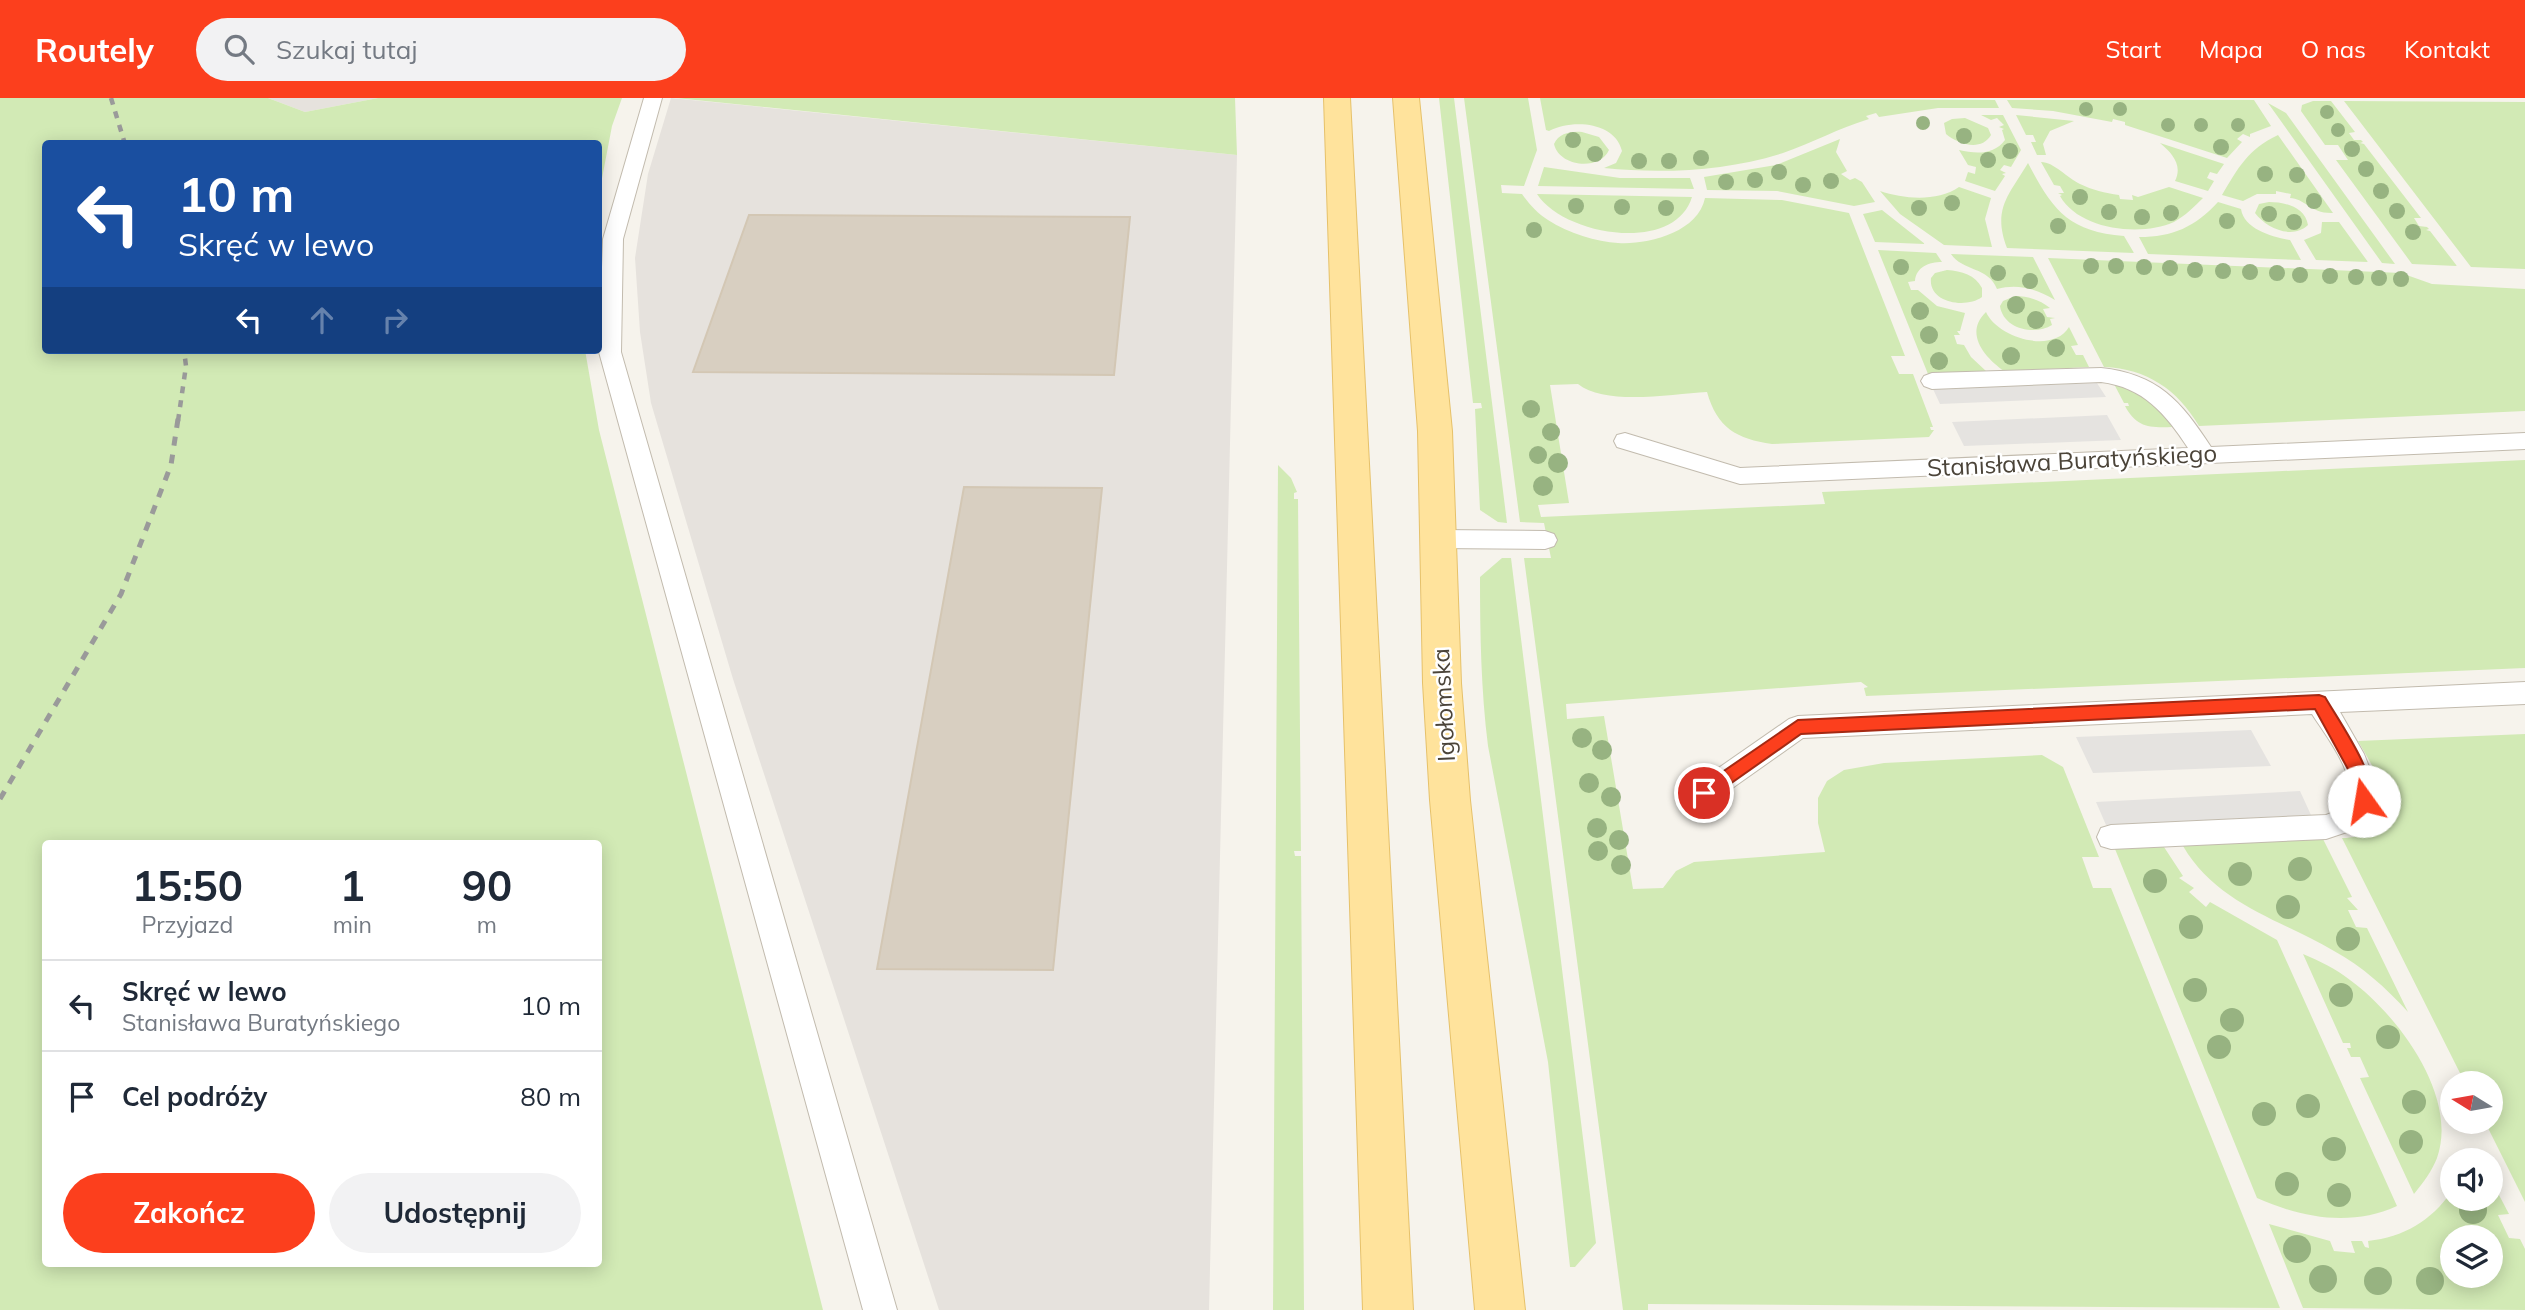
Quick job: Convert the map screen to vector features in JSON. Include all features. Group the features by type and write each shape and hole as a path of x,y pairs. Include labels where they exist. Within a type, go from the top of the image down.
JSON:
{"main road":[{"path":"1338,98 1388,1310"},
{"name":"Igołomska","path":"1406,98 1435,431 1442,683 1450,800 1500,1310"}],"lane":[{"path":"653,98 613,239 610,352 880,1310"},
{"path":"1932,381 2101,375 2127,377 2148,386 2167,401 2205,456"},
{"name":"Stanisława Buratyńskiego","path":"1625,441 1740,476 2525,441"},
{"path":"1438,539 1545,540"},
{"path":"1704,793 1798,727 2525,693"},
{"path":"2111,837 2326,827 2355,817 2364,801 2361,779 2319,702"}],"shaded area":[{"path":"268,98 378,98 305,112"},
{"path":"671,98 1237,155 1209,1310 939,1310 733,679 651,403 640,332 635,258 648,174"},
{"path":"2097,383 2106,397 1940,404 1933,389"},
{"path":"2107,415 2121,440 1964,446 1952,422"},
{"path":"2251,730 2271,766 2093,773 2076,737"},
{"path":"2300,791 2311,815 2106,825 2096,802"}],"green space":[{"path":"0,98 268,98 305,112 378,98 622,98 612,126 602,178 602,140 42,140 42,354 586,354 599,430 823,1310 0,1310"},
{"path":"676,98 1235,98 1237,155"},
{"path":"1439,98 1454,98 1507,523 1498,522 1480,510 1475,409 1482,408 1481,403 1473,403"},
{"path":"1464,98 1528,98 1537,150 1524,186 1501,185 1502,193 1522,194 1544,217 1583,236 1618,243 1656,239 1682,228 1692,220 1705,198 1782,200 1849,213 1905,356 1891,356 1899,374 1913,374 1933,427 1930,427 1931,430 1934,430 1929,437 1772,444 1748,439 1730,430 1716,415 1707,392 1621,397 1590,391 1578,384 1550,385 1569,503 1538,505 1541,517 1825,504 1822,492 2525,460 2525,668 1866,696 1864,688 1868,687 1861,682 1566,704 1567,719 1604,716 1633,889 1663,888 1676,871 1694,862 1825,852 1818,823 1818,798 1827,781 1844,770 1884,763 2042,755 2063,767 2099,857 2082,857 2093,888 2111,888 2280,1308 1648,1304 1648,1310 1623,1310 1524,558 1551,558 1544,523 1520,522"},
{"path":"1540,98 1995,100 1999,108 1938,108 1879,117 1876,113 1866,116 1869,119 1794,149 1761,159 1694,170 1649,171 1604,168 1616,163 1622,151 1618,141 1602,128 1580,124 1546,130"},
{"path":"2007,100 2254,100 2271,126 2250,134 2250,137 2243,134 2237,139 2242,142 2227,158 2125,125 2125,122 2012,108"},
{"path":"2313,101 2331,101 2355,132 2349,133 2354,140 2363,142 2360,143 2364,144 2421,218 2414,218 2419,226 2429,229 2426,230 2430,231 2457,266 2412,264 2336,160 2348,160 2338,145 2325,145 2301,111 2302,105"},
{"path":"2344,101 2525,102 2525,269 2471,267"},
{"path":"2268,103 2286,113 2395,264 2382,263"},
{"path":"1981,115 2003,115 2021,150 2011,167 2004,165 2000,170 2006,173 2002,174 2005,176 1995,191 1965,181 1968,172 1975,174 1976,167 1968,165 1959,150 1990,151 2005,140 2004,129 1999,127 2004,125 1997,118 1991,120"},
{"path":"2016,115 2074,121 2050,131 2043,144 2046,155 2037,155 2031,142 2036,142 2033,135 2026,135"},
{"path":"1965,118 1988,128 1991,135 1987,140 1969,145 1946,134 1944,123"},
{"path":"1570,132 1599,137 1609,150 1604,157 1580,164 1563,158 1557,152 1554,144 1559,137"},
{"path":"2278,135 2333,213 2313,209 2300,200 2290,198 2291,194 2276,191 2276,194 2257,194 2243,201 2222,195 2251,153"},
{"path":"1840,139 1836,152 1847,171 1841,174 1850,180 1855,178 1862,182 1875,202 1854,206 1777,191 1707,190 1704,177 1776,165"},
{"path":"2160,143 2224,164 2217,174 2210,172 2207,178 2214,181 2208,191 2175,181 2177,165 2172,155"},
{"path":"2041,162 2051,165 2080,184 2119,195 2120,199 2133,200 2132,195 2138,197 2169,187 2203,198 2178,220 2160,227 2112,227 2081,217 2069,207 2058,193 2064,193 2060,186 2054,185"},
{"path":"2028,163 2045,193 2064,215 2089,229 2124,236 2134,253 2007,248 2001,223 2002,212 2009,194"},
{"path":"1544,167 1620,178 1690,178 1694,189 1538,186"},
{"path":"1959,187 1991,198 1985,219 1992,247 1944,245 1900,214 1880,191 1920,198 1941,195"},
{"path":"1537,194 1692,197 1681,215 1664,227 1642,232 1618,233 1570,220 1550,208"},
{"path":"2218,202 2241,209 2247,222 2260,231 2290,240 2301,260 2148,254 2139,237 2173,233 2183,229 2201,218"},
{"path":"2281,203 2299,210 2308,225 2295,232 2272,227 2255,213 2259,204"},
{"path":"1882,210 1925,244 1875,242 1863,214"},
{"path":"2322,222 2339,222 2368,262 2316,260 2304,240 2321,233"},
{"path":"1878,250 1936,253 1942,262 1928,264 1921,269 1915,281 1908,282 1911,290 1918,290 1937,306 1965,313 1960,331 1957,331 1960,335 1954,335 1957,344 1964,345 1971,357 1987,372 1928,374"},
{"path":"1951,254 2033,257 2055,300 2027,288 1997,289 1988,277 1962,264"},
{"path":"2048,258 2401,273 2432,284 2525,289 2525,411 2199,426 2181,401 2159,383 2134,372 2104,367"},
{"path":"1947,270 1963,273 1976,280 1982,288 1982,297 1967,303 1958,303 1935,293 1931,278 1935,273"},
{"path":"2015,296 2034,299 2050,308 2043,309 2047,317 2055,318 2050,319 2052,325 2029,330 2013,325 2002,314 2000,306 2003,301"},
{"path":"1986,312 2001,329 2025,339 2050,340 2069,327 2078,345 2071,346 2076,355 2083,355 2089,367 2004,371 1990,359 1979,344 1977,328"},
{"path":"2114,384 2132,390 2147,400 2161,412 2172,427 2156,427 2139,422 2129,413 2125,406 2129,406 2128,403 2124,403"},
{"path":"1278,465 1291,478 1297,492 1294,493 1294,499 1298,499 1301,851 1294,851 1295,856 1301,856 1304,1310 1273,1310"},
{"path":"1502,558 1511,558 1596,1243 1575,1267 1570,1267 1548,1062 1488,746 1481,662 1480,577"},
{"path":"2525,734 2525,1202 2503,1158 2503,1148 2498,1148 2491,1134 2503,1134 2503,1071 2459,1071 2342,838 2369,831 2385,808 2381,781 2358,741"},
{"path":"2323,839 2352,897 2347,898 2358,910 2348,910 2356,927 2367,928 2408,1012 2354,963 2231,896 2197,866 2183,846"},
{"path":"2164,847 2183,876 2179,878 2194,888 2189,892 2206,907 2210,902 2277,940 2397,1206 2380,1213 2344,1218 2291,1211 2257,1198 2115,849"},
{"path":"2303,954 2339,972 2387,1013 2419,1058 2432,1083 2442,1134 2435,1163 2414,1194 2360,1078 2369,1077 2360,1057 2351,1057 2347,1048 2351,1048 2350,1043 2343,1043"},
{"path":"2503,1203 2509,1214 2498,1215 2503,1225 2440,1225 2440,1288 2503,1288 2503,1225 2509,1238 2520,1239 2525,1249 2525,1310 2303,1308 2269,1224 2330,1241 2334,1251 2355,1253 2351,1241 2362,1241 2365,1247 2369,1248 2368,1241 2405,1231 2440,1206 2440,1211 2503,1211"}],"building":[{"path":"749,215 1130,217 1114,375 693,372"},
{"path":"964,487 1102,488 1053,970 877,969"}],"railway":[{"path":"111,98 124,140"},
{"path":"178,421 186,366 184,354"},
{"path":"0,799 121,594 171,465 178,419"}],"route":[{"path":"1704,793 1798,727 2319,702 2354,762 2365,794 2364,801"}]}
